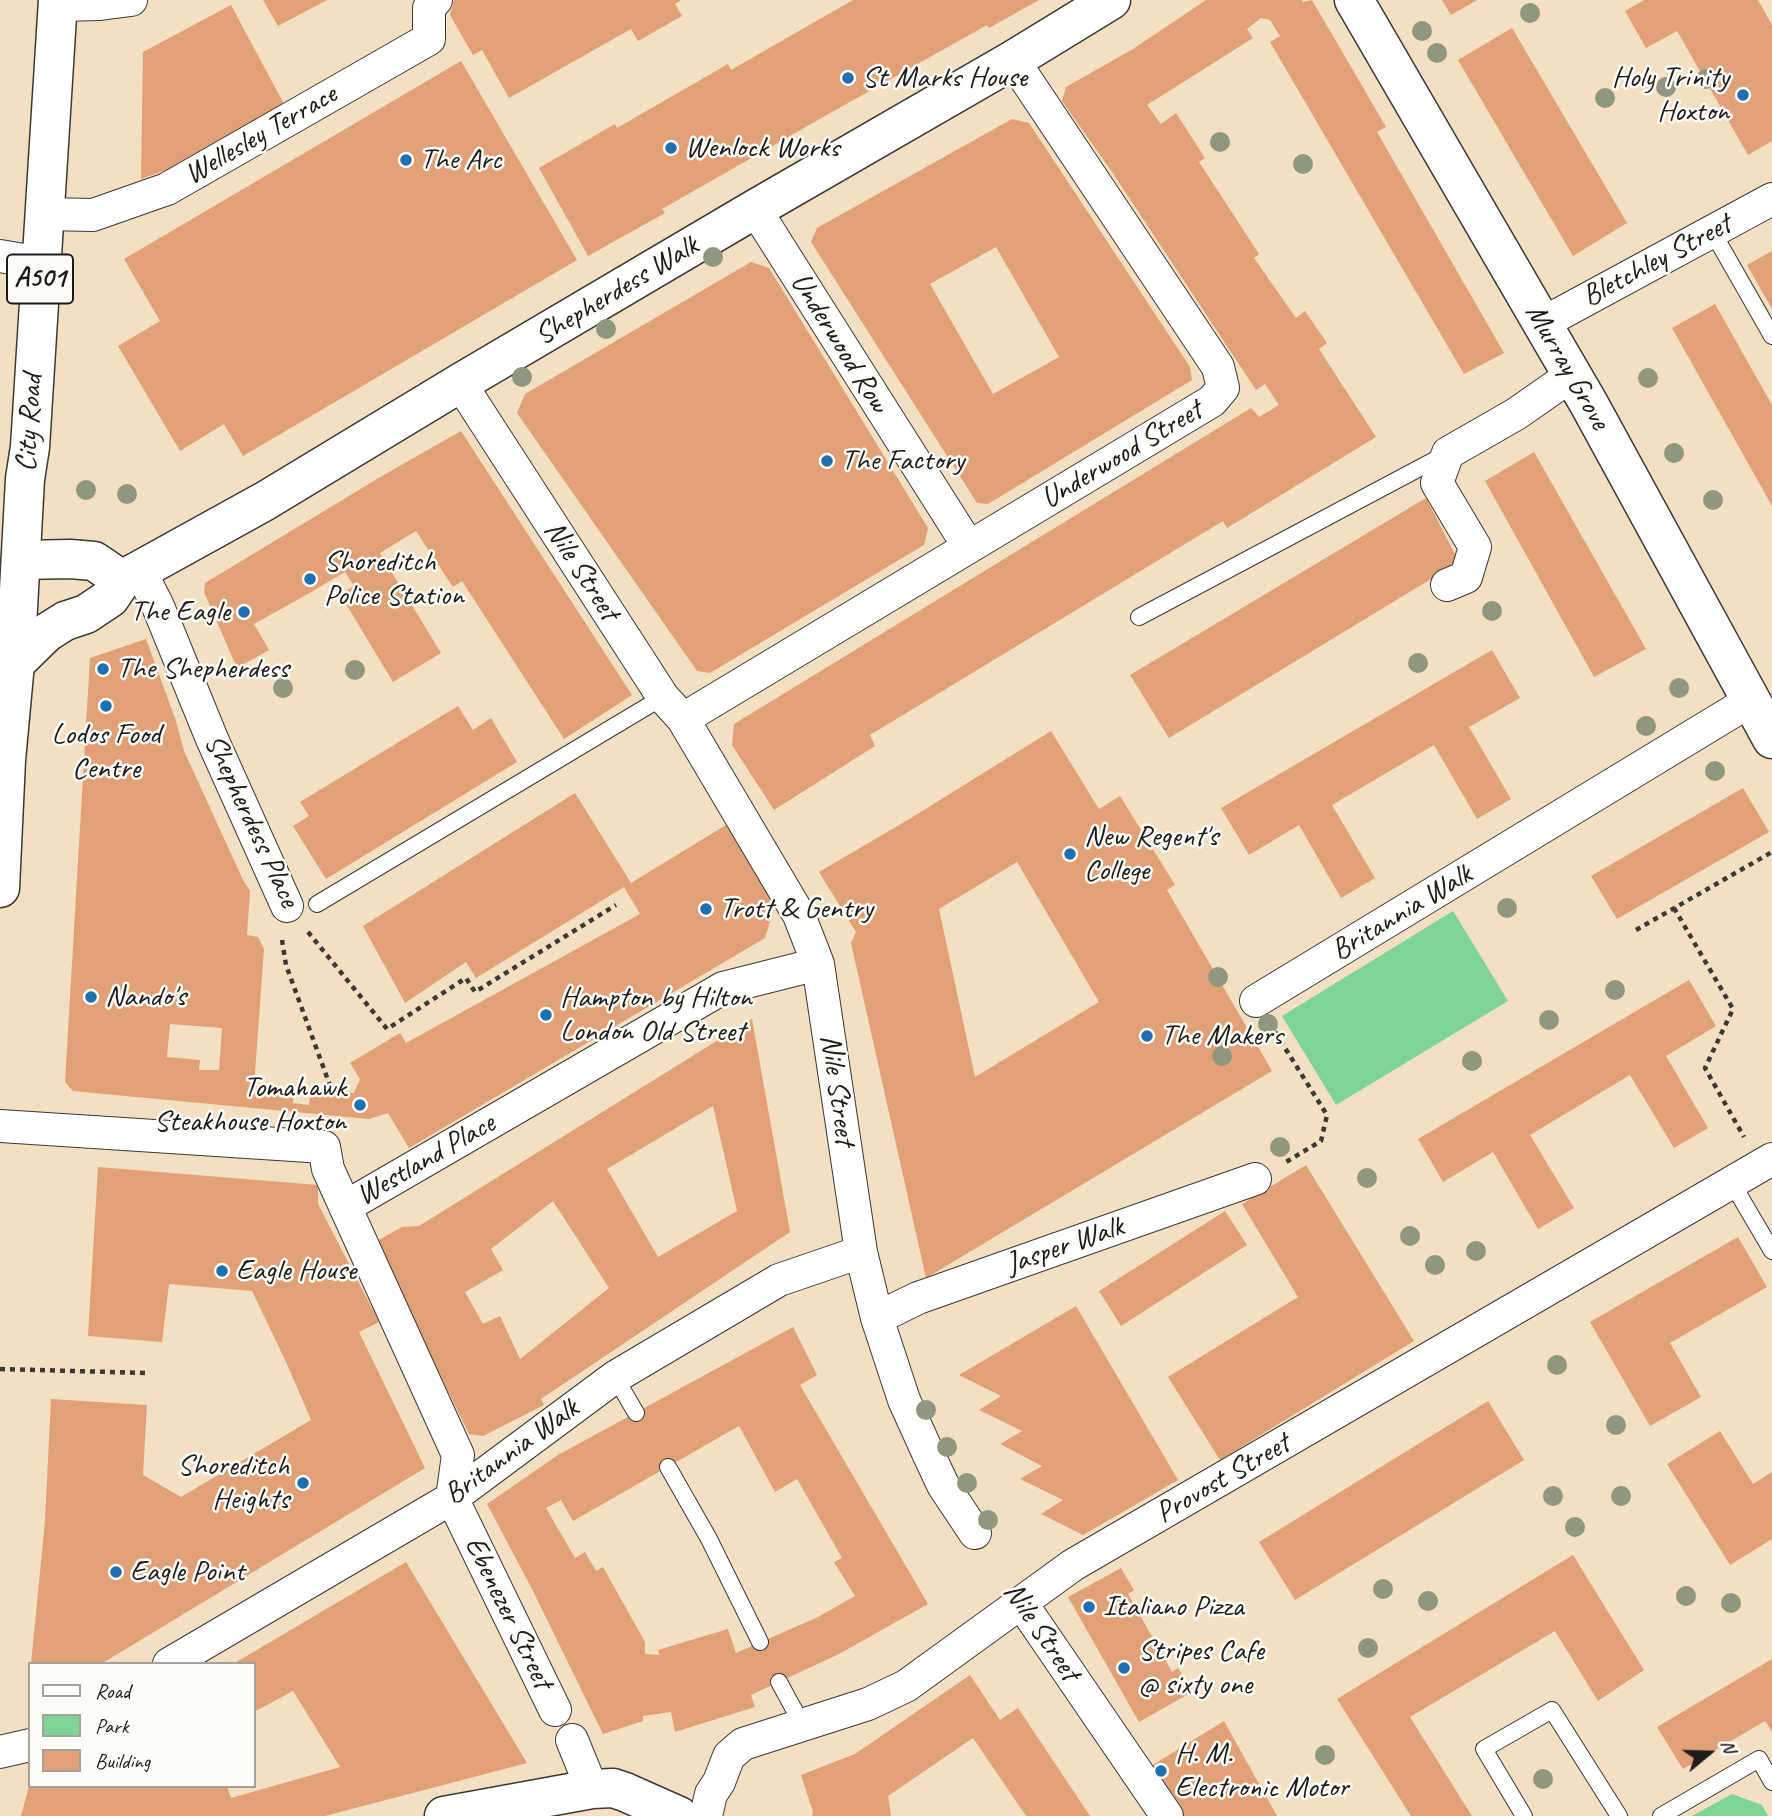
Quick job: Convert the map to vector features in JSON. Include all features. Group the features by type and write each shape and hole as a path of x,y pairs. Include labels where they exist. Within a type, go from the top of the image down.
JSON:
{"main road":[{"name":"Shepherdess Walk","path":"7,670 46,633 65,621 86,614 110,598 131,575 265,501 460,383 1111,0"},
{"name":"Murray Grove","path":"1354,0 1543,323 1772,739"},
{"name":"City Road","path":"0,888 7,670 21,560 25,480 30,447 58,2"},
{"path":"21,560 70,558 94,561 131,575"},
{"path":"444,1816 592,1789 613,1788 679,1816"}],"street":[{"path":"58,2 100,4 131,0"},
{"name":"Wellesley Terrace","path":"46,214 93,215 167,189 429,39 429,8 436,0"},
{"name":"Underwood Street","path":"673,708 970,547 1212,401 1223,387 1218,367 1013,60"},
{"name":"Bletchley Street","path":"1543,323 1772,200"},
{"name":"Underwood Row","path":"755,209 970,547"},
{"path":"0,256 41,263"},
{"path":"1447,585 1465,576 1475,547 1437,482 1448,453 1516,414 1572,375"},
{"name":"Nile Street","path":"460,383 673,708 799,915 818,964 861,1252 877,1318 905,1400 928,1453 943,1485 975,1533"},
{"name":"Shepherdess Place","path":"131,575 157,604 212,739 302,905"},
{"name":"Britannia Walk","path":"1256,1001 1750,701"},
{"name":"Westland Place","path":"0,1126 324,1147 328,1169 345,1207 723,988 818,964"},
{"name":"Provost Street","path":"706,1816 711,1794 729,1756 743,1744 868,1704 906,1686 1073,1565 1766,1162"},
{"name":"Jasper Walk","path":"877,1318 918,1298 1255,1179"},
{"path":"345,1207 458,1455 452,1498"},
{"name":"Britannia Walk","path":"172,1662 452,1498 615,1377 779,1280 861,1252"},
{"name":"Ebenezer Street","path":"452,1498 555,1710"},
{"name":"Nile Street","path":"1022,1604 1167,1816"},
{"path":"572,1740 592,1789"},
{"path":"0,1752 28,1745"}],"lane":[{"path":"1712,231 1772,336"},
{"path":"1139,617 1448,453"},
{"path":"302,905 673,708"},
{"path":"1732,1183 1772,1251"},
{"path":"615,1377 636,1413"},
{"path":"668,1467 709,1539 760,1642"},
{"path":"779,1682 803,1726"},
{"path":"1524,1816 1484,1749 1552,1710 1619,1816"},
{"path":"1661,1816 1759,1759 1772,1782"}],"path":[{"path":"1636,930 1772,852"},
{"name":"Shepherdess Place","path":"302,905 387,1029 466,978 475,992 616,905"},
{"path":"302,905 278,913 286,965 332,1091"},
{"path":"1674,908 1733,1009 1705,1068 1766,1162"},
{"path":"1255,1179 1321,1142 1327,1115 1256,1001"},
{"path":"0,1369 147,1373"}],"green space":[{"path":"1453,911 1508,1001 1336,1105 1282,1016"},
{"path":"1732,1794 1762,1805 1768,1816 1692,1816"}],"building":[{"path":"263,0 327,0 278,26"},
{"path":"454,0 681,0 675,4 682,16 638,41 631,29 509,98 482,50 473,55 450,15"},
{"name":"Wenlock Works","path":"853,0 1039,0 989,28 987,25 825,116 662,209 665,213 588,256 539,168 615,124 617,128 728,64 731,70"},
{"path":"1206,0 1312,0 1386,127 1377,132 1504,353 1464,374 1270,42 1280,36 1270,20 1261,18 1247,29 1253,38 1147,105 1161,124 1176,113 1205,158 1199,162 1259,254 1254,258 1296,318 1305,311 1327,343 1319,349 1376,437 1227,528 1223,521 870,735 875,746 774,810 732,745 734,724 1251,408 1259,417 1279,405 1265,384 1256,390 1062,101 1066,87 1133,49"},
{"path":"1442,0 1477,0 1451,15"},
{"name":"Holy Trinity Hoxton","path":"1644,0 1758,0 1772,25 1772,141 1748,155 1677,31 1646,48 1625,11"},
{"path":"231,5 285,106 175,167 141,179 143,52"},
{"path":"1512,28 1627,223 1573,256 1458,60"},
{"name":"The Arc","path":"461,61 577,260 243,456 224,424 180,451 118,346 160,321 124,259"},
{"path":"1012,119 1029,123 1190,367 1192,380 988,504 977,503 811,242 817,228","holes":["996,247 1059,357 993,394 930,284"]},
{"path":"1772,251 1772,309 1747,265"},
{"name":"The Factory","path":"751,262 769,268 928,528 924,545 710,673 697,671 517,413 525,394"},
{"path":"1715,304 1772,405 1772,506 1672,328"},
{"path":"461,431 632,695 564,739 462,581 453,587 416,531 380,553 441,653 393,682 340,594 354,586 345,572 254,624 269,650 237,668 204,592 205,583"},
{"path":"1534,452 1646,649 1594,677 1485,481"},
{"path":"1426,498 1459,562 1169,738 1130,675"},
{"path":"146,639 184,751 250,891 247,935 258,937 264,949 254,1086 294,1089 293,1103 309,1105 311,1090 354,1093 360,1079 350,1063 400,1033 406,1043 640,914 624,887 476,978 466,962 405,1003 363,926 575,793 631,883 726,825 775,905 765,938 409,1148 388,1113 369,1119 73,1091 65,1082 90,658","holes":["170,1024 222,1028 219,1070 199,1070 200,1060 167,1057"]},
{"path":"1492,650 1520,698 1469,727 1511,799 1477,819 1434,745 1332,805 1375,878 1341,898 1299,825 1249,855 1221,808"},
{"path":"458,706 473,730 491,718 517,762 326,879 293,826 309,816 300,802"},
{"name":"The Makers","path":"1051,731 1099,809 1120,796 1175,885 1167,890 1272,1071 926,1278 851,943 856,932 819,872","holes":["1017,862 1099,1002 975,1077 939,909"]},
{"path":"1743,788 1769,832 1617,919 1591,876"},
{"path":"1689,980 1716,1026 1666,1056 1708,1128 1674,1148 1630,1075 1530,1135 1574,1208 1538,1229 1493,1152 1443,1182 1418,1139"},
{"path":"752,1019 790,1232 541,1399 544,1405 483,1436 469,1434 375,1242 402,1227 419,1226","holes":["713,1106 737,1211 658,1257 607,1169","553,1201 609,1288 520,1359 500,1316 483,1324 465,1292 503,1270 491,1249"]},
{"path":"1306,1165 1414,1341 1220,1460 1168,1377 1298,1297 1242,1204"},
{"path":"98,1167 318,1185 318,1204 379,1322 359,1332 425,1468 104,1662 31,1662 45,1521 51,1399 147,1405 143,1475 181,1497 311,1420 252,1291 169,1284 162,1342 88,1336"},
{"path":"1225,1211 1247,1245 1121,1326 1099,1291"},
{"path":"1738,1237 1767,1287 1670,1343 1701,1397 1650,1426 1590,1322"},
{"path":"1076,1306 1178,1480 1083,1535 1041,1514 1063,1500 1020,1479 1042,1466 1000,1444 1022,1431 979,1410 1001,1396 959,1375"},
{"path":"793,1327 817,1375 800,1385 928,1604 839,1654 751,1695 755,1707 675,1732 671,1712 643,1716 643,1721 603,1734 487,1504 558,1455","holes":["739,1426 775,1492 797,1479 842,1558 834,1562 855,1596 818,1617 736,1653 728,1629 658,1650 659,1655 645,1654 645,1642 603,1567 596,1571 585,1552 575,1558 546,1508 561,1500 573,1521"]},
{"path":"1488,1401 1524,1460 1295,1600 1259,1542"},
{"path":"1720,1431 1753,1484 1772,1472 1772,1539 1730,1565 1667,1464"},
{"path":"1573,1555 1644,1670 1598,1701 1555,1631 1410,1717 1472,1816 1411,1816 1337,1699"},
{"path":"406,1562 527,1763 325,1816 21,1816 28,1788 228,1788 231,1798 340,1767 293,1691 256,1711 256,1662 236,1662"},
{"path":"1121,1568 1134,1590 1128,1594 1172,1672 1178,1668 1192,1692 1139,1722 1068,1597"},
{"path":"1772,1659 1772,1732 1765,1721 1683,1769 1657,1727"},
{"path":"970,1675 1000,1720 1018,1708 1090,1816 1026,1816 973,1738 888,1796 891,1816 812,1816 801,1775 855,1754"},
{"path":"1224,1721 1277,1816 1179,1816 1148,1768"}],"place":[{"name":"St Marks House","path":"848,78"},
{"name":"Holy Trinity Hoxton","path":"1743,95"},
{"name":"Wenlock Works","path":"671,148"},
{"name":"The Arc","path":"406,160"},
{"name":"The Factory","path":"827,461"},
{"name":"Shoreditch Police Station","path":"310,579"},
{"name":"The Eagle","path":"244,612"},
{"name":"The Shepherdess","path":"103,669"},
{"name":"Lodos Food Centre","path":"106,706"},
{"name":"New Regent's College","path":"1070,854"},
{"name":"Trott & Gentry","path":"706,909"},
{"name":"Nando's","path":"91,997"},
{"name":"Hampton by Hilton London Old Street","path":"546,1015"},
{"name":"The Makers","path":"1147,1036"},
{"name":"Tomahawk Steakhouse Hoxton","path":"360,1105"},
{"name":"Eagle House","path":"222,1271"},
{"name":"Shoreditch Heights","path":"303,1483"},
{"name":"Eagle Point","path":"116,1572"},
{"name":"Italiano Pizza","path":"1089,1607"},
{"name":"Stripes Cafe @ sixty one","path":"1124,1668"},
{"name":"H. M. Electronic Motor","path":"1161,1771"}]}
